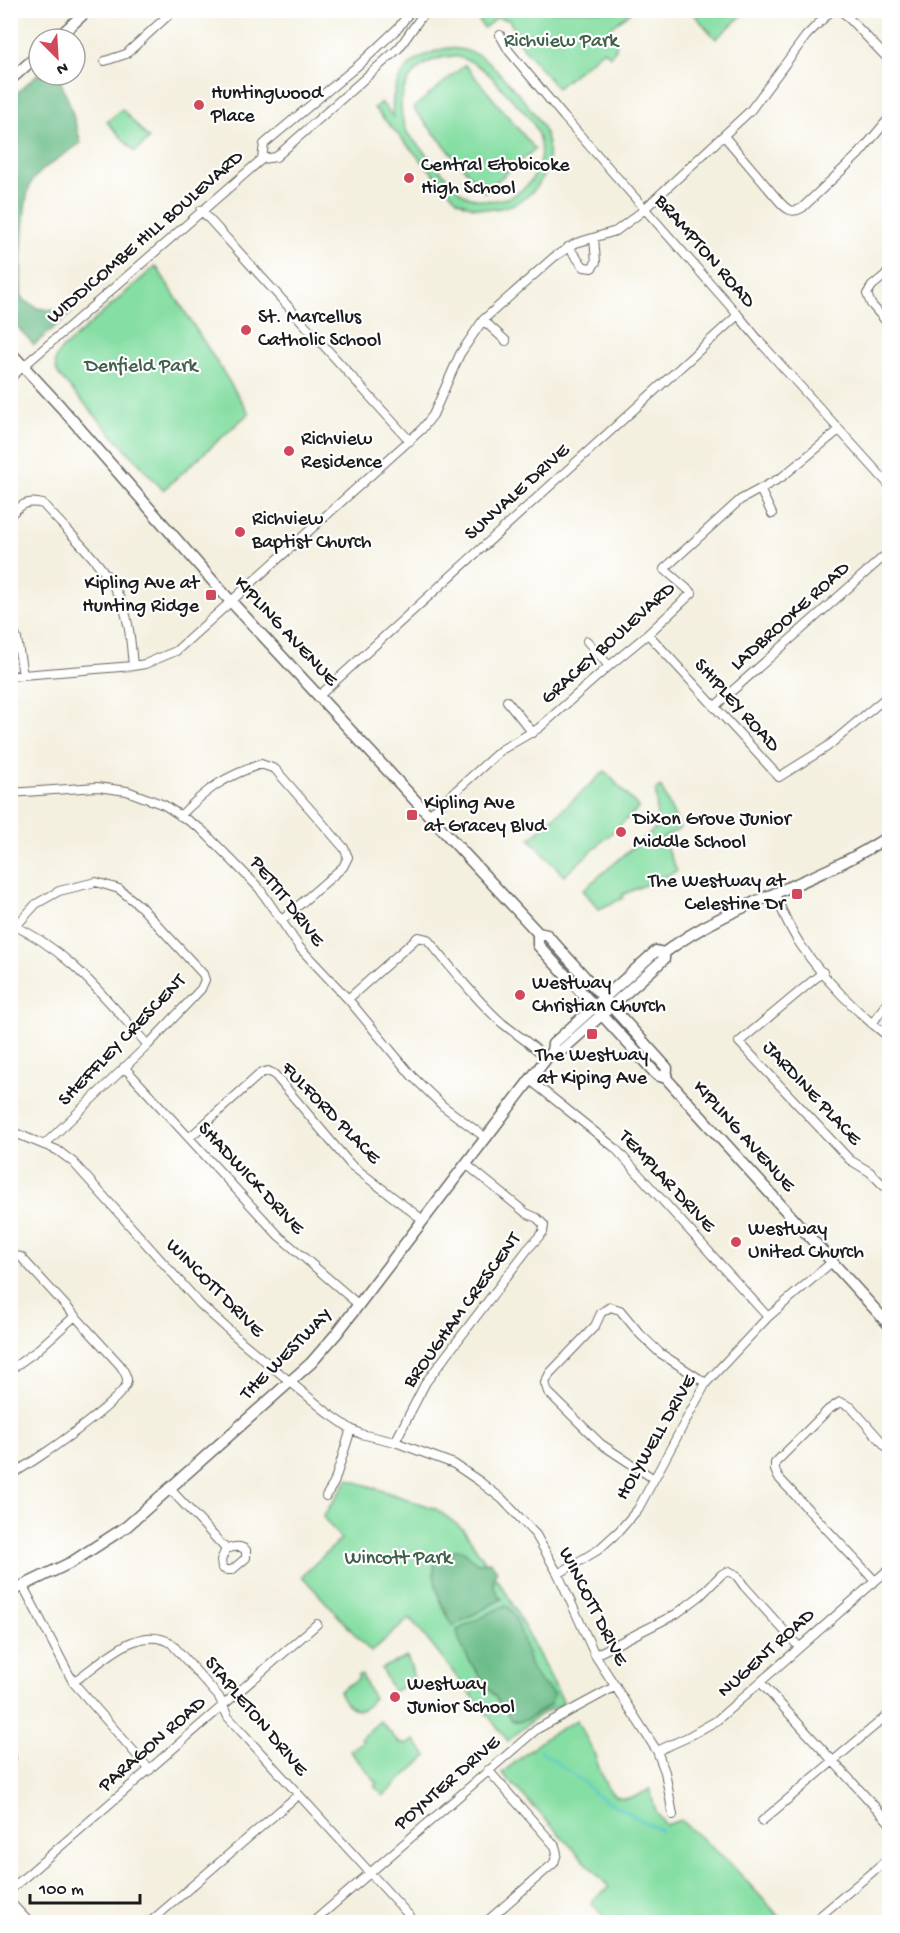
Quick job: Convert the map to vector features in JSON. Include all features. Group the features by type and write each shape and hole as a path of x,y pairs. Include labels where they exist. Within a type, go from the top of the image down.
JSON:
{"main road":[{"path":"69,27 88,10"},
{"path":"10,80 27,65"},
{"name":"KIPLING AVENUE","path":"10,352 232,602 538,933 547,935 667,1068 666,1078"},
{"name":"THE WESTWAY","path":"10,1592 61,1569 134,1521 291,1382 325,1347 359,1305 549,1055 553,1044 656,951 664,953 704,926 844,862 890,835"},
{"name":"KIPLING AVENUE","path":"538,933 538,945 657,1075 666,1078 890,1326"},
{"name":"THE WESTWAY","path":"549,1055 561,1051 612,1007 664,959 664,953"}],"street":[{"path":"105,61 126,54 174,10"},
{"name":"WIDDICOMBE HILL BOULEVARD","path":"262,159 264,144 362,62 399,27 411,10"},
{"name":"WIDDICOMBE HILL BOULEVARD","path":"10,378 262,159 276,157 399,48 426,10"},
{"path":"10,676 133,666 176,651 422,429 433,414 460,354 483,320 554,257 568,248 616,231 645,209 750,111 806,36 832,10"},
{"path":"841,10 890,61"},
{"path":"399,27 409,35"},
{"name":"BRAMPTON ROAD","path":"500,35 508,51 760,343 890,486"},
{"path":"724,136 786,209 796,211 859,154 890,117"},
{"path":"201,210 410,441"},
{"path":"568,248 584,267 592,268 596,261 594,238"},
{"path":"890,271 872,286 867,294 871,304 890,326"},
{"name":"SUNVALE DRIVE","path":"320,695 738,315"},
{"path":"483,320 506,341"},
{"name":"GRACEY BOULEVARD","path":"429,815 501,750 533,733 692,593 664,569 740,500 782,477 839,430"},
{"path":"760,489 772,514"},
{"path":"10,515 23,503 32,501 43,504 96,563 115,588 123,608 130,631 133,666"},
{"name":"LADBROOKE ROAD","path":"714,707 890,551"},
{"path":"10,625 17,639 23,675"},
{"name":"SHIPLEY ROAD","path":"648,634 779,777 827,747 890,694"},
{"path":"586,641 609,666"},
{"path":"507,701 533,733"},
{"path":"180,816 222,779 261,764 275,769 344,848 348,857 343,867 282,920"},
{"name":"PETTIT DRIVE","path":"10,794 97,787 127,791 164,805 201,829 259,888 300,948 348,999 412,1076 443,1106 486,1138"},
{"name":"SHEFFLEY CRESCENT","path":"13,925 36,904 59,891 96,882 119,889 140,906 203,974 205,980 201,989 148,1045 44,1145"},
{"path":"775,894 799,942 854,1007 890,1038"},
{"path":"13,925 45,942 73,964 148,1045"},
{"path":"348,999 418,937 427,939 460,979 501,1021 549,1055"},
{"name":"JARDINE PLACE","path":"823,972 739,1042 850,1160 870,1172 884,1186 890,1186"},
{"path":"872,1024 890,998"},
{"name":"SHADWICK DRIVE","path":"124,1067 279,1236 359,1305"},
{"name":"FULFORD PLACE","path":"189,1138 261,1073 268,1071 274,1074 351,1165 423,1220"},
{"name":"TEMPLAR DRIVE","path":"530,1080 615,1149 768,1317"},
{"name":"WINCOTT DRIVE","path":"10,1131 57,1150 73,1162 200,1304 235,1337 327,1413 351,1430 395,1442 454,1464 479,1480 502,1499 536,1535 558,1574 596,1655 657,1751 665,1772 673,1815"},
{"name":"BROUGHAM CRESCENT","path":"395,1442 426,1382 543,1232 544,1226 537,1218 526,1213 466,1164"},
{"path":"10,1255 21,1257 120,1365 126,1374 127,1383 123,1391 98,1414 36,1461 10,1475"},
{"name":"HOLYWELL DRIVE","path":"558,1574 598,1550 619,1531 638,1509 706,1383 768,1317 832,1262"},
{"path":"654,1479 601,1444 548,1392 545,1383 550,1373 595,1326 601,1312 610,1307 620,1310 640,1335 660,1353 706,1383"},
{"path":"10,1370 35,1352 75,1316"},
{"path":"874,1581 778,1477 775,1463 828,1410 840,1402 850,1407 890,1451"},
{"path":"326,1496 334,1483 351,1430"},
{"path":"170,1489 226,1550"},
{"name":"NUGENT ROAD","path":"657,1751 716,1721 890,1568"},
{"path":"596,1655 676,1614 700,1596 722,1574 729,1571 736,1575 799,1647"},
{"path":"23,1586 73,1682 150,1770"},
{"name":"PARAGON ROAD","path":"10,1890 317,1624"},
{"name":"STAPLETON DRIVE","path":"73,1682 101,1660 142,1637 153,1636 171,1643 219,1697 228,1717 415,1923"},
{"path":"761,1683 890,1823"},
{"name":"POYNTER DRIVE","path":"313,1923 537,1729 615,1686"},
{"path":"762,1821 890,1713"},
{"path":"486,1923 554,1863 558,1853 555,1846 488,1770"},
{"path":"150,1923 298,1795"},
{"path":"813,1923 890,1857"},
{"path":"10,1902 29,1923"}],"green space":[{"name":"Richview Park","path":"472,11 632,11 603,34 605,39 611,34 617,40 616,49 610,56 604,50 557,88 515,38 515,31 509,20 497,18 484,28"},
{"path":"691,11 747,11 716,39"},
{"path":"448,48 459,49 475,53 489,62 537,117 546,135 548,155 545,172 537,187 524,198 509,206 492,209 475,207 457,200 374,108 381,102 393,116 395,90 405,70 423,56","holes":["454,56 462,58 489,74 528,116 537,132 541,150 539,166 532,179 521,190 508,197 493,200 476,199 460,192 408,134 403,120 401,106 403,93 416,72 439,58"]},
{"path":"465,65 535,149 484,192 413,108"},
{"path":"27,84 27,87 63,87 81,143 43,169 29,188 22,238 22,299 37,308 71,313 34,345 11,320 10,117 16,113 11,107 10,99"},
{"path":"122,109 149,139 135,152 107,122"},
{"name":"Denfield Park","path":"156,266 249,413 163,490 61,378 55,363 62,349"},
{"path":"605,771 639,808 564,876 530,839"},
{"path":"661,787 680,829 662,838 677,871 622,895 623,898 599,909 583,890 657,827 656,790"},
{"name":"Wincott Park","path":"348,1479 436,1509 463,1529 507,1594 564,1703 539,1715 508,1741 410,1618 371,1652 302,1576 341,1539 323,1517"},
{"path":"458,1549 477,1563 491,1562 497,1570 494,1586 502,1599 453,1626 439,1596 434,1564 445,1555"},
{"path":"505,1605 510,1609 518,1624 532,1670 554,1695 550,1705 519,1722 511,1720 472,1664 457,1630"},
{"path":"407,1657 414,1679 406,1686 393,1691 381,1668"},
{"path":"358,1675 362,1675 373,1698 369,1704 359,1710 350,1707 339,1691 358,1679"},
{"path":"577,1720 594,1753 606,1785 616,1796 624,1798 635,1796 650,1789 656,1812 666,1825 680,1820 729,1862 784,1922 609,1922 591,1902 609,1887 502,1773 546,1737"},
{"path":"380,1721 399,1743 406,1745 414,1740 427,1756 383,1796 375,1785 377,1783 350,1751 363,1741 361,1738"}],"waterway":[{"path":"540,1750 585,1783 594,1794 661,1831"}],"place":[{"name":"Huntingwood Place","path":"199,105"},
{"name":"Central Etobicoke High School","path":"409,178"},
{"name":"St. Marcellus Catholic School","path":"246,330"},
{"name":"Richview Residence","path":"289,451"},
{"name":"Richview Baptist Church","path":"240,532"},
{"name":"Kipling Ave at Hunting Ridge","path":"211,595"},
{"name":"Kipling Ave at Gracey Blvd","path":"412,815"},
{"name":"Dixon Grove Junior Middle School","path":"621,832"},
{"name":"The Westway at Celestine Dr","path":"797,894"},
{"name":"Westway Christian Church","path":"520,995"},
{"name":"The Westway at Kiping Ave","path":"592,1034"},
{"name":"Westway United Church","path":"736,1242"},
{"name":"Westway Junior School","path":"395,1697"}]}
